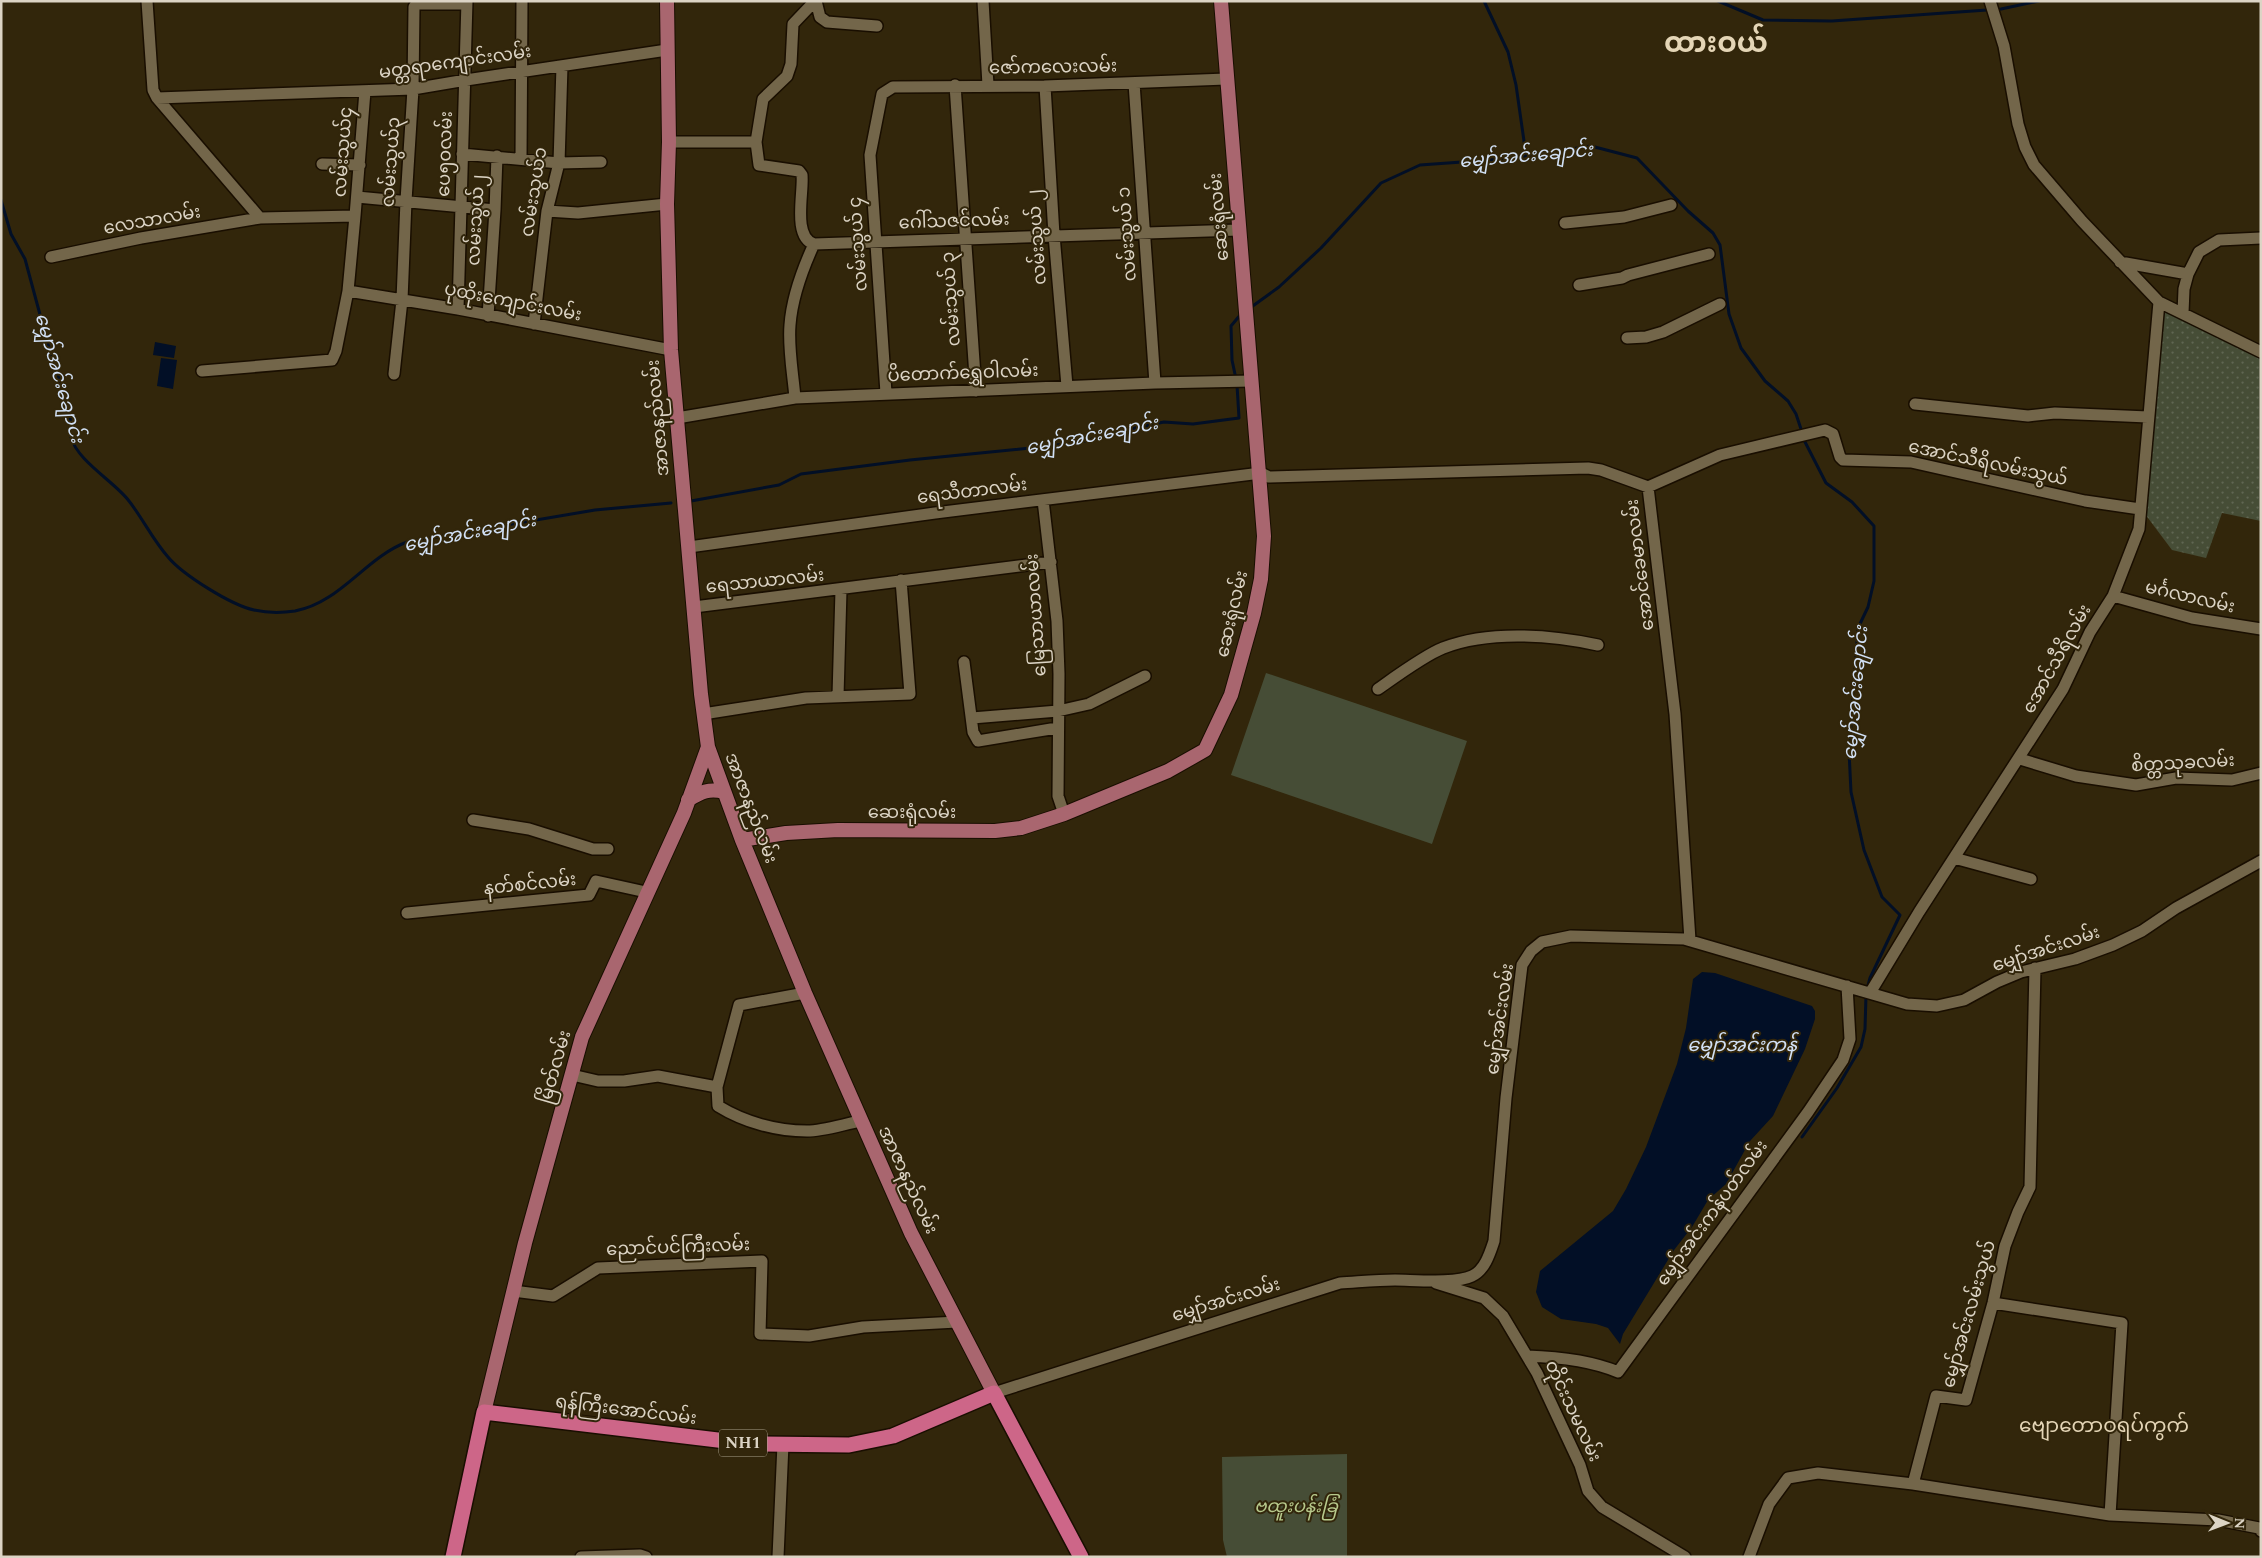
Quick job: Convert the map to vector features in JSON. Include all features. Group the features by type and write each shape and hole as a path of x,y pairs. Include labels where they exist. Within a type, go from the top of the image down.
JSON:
{"highway":[{"name":"ရန်ကြီးအောင်လမ်း","path":"484,1412 709,1439 783,1444 849,1445 892,1436 994,1393"},
{"name":"အာဇာနည်လမ်း","path":"994,1393 1081,1557"},
{"path":"453,1557 484,1412"}],"main road":[{"name":"အာဇာနည်လမ်း","path":"666,1 669,142 667,204 671,350 703,714 708,747 742,840 805,993 861,1121 911,1233 994,1393"},
{"name":"ဆေးရုံလမ်း","path":"742,840 786,833 838,830 995,831 1021,828 1064,814 1168,771 1205,750 1231,695 1261,579 1264,536 1221,1"},
{"name":"မြိတ်လမ်း","path":"484,1412 513,1291 582,1037 688,800 708,747"},
{"path":"688,800 703,791 714,790 724,792"}],"street":[{"path":"147,1 153,90 157,98 260,218 355,216 348,290 336,351 332,360 202,371"},
{"path":"521,159 522,1"},
{"path":"816,1 820,17 827,22 877,26"},
{"path":"795,398 790,326 794,303 806,260 814,244 805,240 801,225 802,175 799,171 759,164 756,142 763,99 787,76 791,64 793,24 816,1"},
{"path":"983,1 988,85"},
{"name":"ပေ၅၀လမ်း","path":"458,309 467,3"},
{"name":"လမ်းသွယ်၃","path":"394,374 402,300 413,89 414,5 467,3"},
{"path":"1991,5 2004,46 2013,102 2025,147 2034,165 2120,262 2159,302 2261,352"},
{"name":"မတ္တရာကျောင်းလမ်း","path":"157,98 413,89 667,50"},
{"name":"လမ်းသွယ်၁","path":"534,324 547,211 559,163 562,66"},
{"name":"ဇော်ကလေးလမ်း","path":"882,94 893,87 955,85 1045,86 1226,79"},
{"name":"လမ်းသွယ် ၁","path":"1134,83 1155,382"},
{"name":"လမ်းသွယ် ၃","path":"955,85 976,391"},
{"name":"လမ်းသွယ် ၂","path":"1045,86 1054,235 1067,386"},
{"name":"လမ်းသွယ်၄","path":"355,216 365,91"},
{"name":"လမ်းသွယ် ၄","path":"882,94 870,155 886,393"},
{"path":"669,142 756,142"},
{"path":"462,154 559,163 601,162"},
{"name":"လမ်းသွယ်၂","path":"488,316 496,210 497,156"},
{"path":"322,164 360,166"},
{"path":"358,197 496,210"},
{"path":"547,211 578,213 667,204"},
{"path":"1566,223 1624,217 1672,205"},
{"name":"လေသာလမ်း","path":"51,257 142,238 260,218"},
{"name":"ဂေါ်သဇင်လမ်း","path":"814,244 876,240 1239,230"},
{"path":"2183,313 2184,289 2188,274 2199,252 2219,240 2261,238"},
{"path":"1578,285 1622,278 1709,254"},
{"path":"2120,262 2188,274"},
{"name":"ပုထိုးကျောင်းလမ်း","path":"348,290 671,350"},
{"name":"အောင်သီရိလမ်း","path":"1870,992 1919,912 2063,690 2090,632 2113,596 2139,528 2159,302"},
{"path":"1627,338 1662,332 1720,304"},
{"name":"ပိတောက်ရွှေဝါလမ်း","path":"677,418 795,398 1155,382 1252,381"},
{"path":"1915,404 2028,416 2055,413 2148,417"},
{"name":"အောင်သီရိလမ်းသွယ်","path":"1648,487 1720,455 1825,430 1833,434 1840,458 1843,460 1912,462 2085,502 2140,509"},
{"name":"အောင်ခေမာလမ်း","path":"1260,473 1269,477 1588,468 1601,470 1648,487 1675,714 1690,940"},
{"name":"ရေသီတာလမ်း","path":"688,547 1260,473"},
{"name":"မြေသာယာလမ်း","path":"1043,500 1052,562 1057,621 1058,796 1064,814"},
{"name":"ရေသာယာလမ်း","path":"694,607 1052,562"},
{"path":"703,714 806,698 910,694 901,580"},
{"name":"ရေသာယာလမ်း","path":"838,696 841,590"},
{"name":"မင်္ဂလာလမ်း","path":"2113,596 2192,618 2261,629"},
{"path":"1378,689 1442,648 1471,640 1510,637 1560,637 1598,645"},
{"path":"964,662 974,732 978,741 1057,728"},
{"path":"972,718 1058,711 1089,704 1145,676"},
{"name":"စိတ္တသုခလမ်း","path":"2020,759 2076,776 2136,786 2176,778 2232,780 2261,773"},
{"path":"473,820 529,829 593,848 608,849"},
{"path":"1954,858 2031,879"},
{"name":"မျှော်အင်းလမ်း","path":"994,1393 1340,1283 1394,1280 1432,1281 1471,1277 1479,1271 1488,1258 1494,1241 1506,1098 1522,965 1531,951 1542,942 1571,936 1690,940 1907,1004 1944,1005 1964,1000 1997,982 2035,968 2075,959 2114,945 2142,931 2176,908 2261,861"},
{"name":"နတ်စင်လမ်း","path":"407,913 589,895 596,881 646,892"},
{"name":"မျှော်အင်းလမ်းသွယ်","path":"1913,1484 1936,1396 1966,1400 1993,1303 2006,1246 2018,1212 2030,1187 2035,968"},
{"name":"မျှော်အင်းကန်ပတ်လမ်း","path":"1527,1356 1556,1357 1605,1366 1618,1372 1808,1112 1843,1060 1850,1039 1846,986"},
{"path":"805,993 739,1006 717,1087 718,1106 731,1114 767,1126 808,1131 861,1121"},
{"path":"572,1075 598,1081 624,1081 658,1076 717,1087"},
{"name":"ညောင်ပင်ကြီးလမ်း","path":"513,1291 553,1296 598,1268 762,1261 760,1334 809,1336 863,1327 957,1322"},
{"name":"တိုင်းသမလမ်း","path":"1432,1281 1484,1298 1503,1316 1537,1372 1580,1465 1588,1491 1602,1507 1685,1557"},
{"path":"1993,1303 2122,1323 2110,1515"},
{"path":"778,1557 783,1444"},
{"path":"1749,1557 1769,1504 1788,1478 1818,1473 1913,1484 2110,1515 2218,1520 2259,1528 2261,1531"},
{"path":"581,1557 640,1555 646,1557"}],"green space":[{"path":"2164,309 2261,356 2261,521 2222,513 2206,558 2172,550 2145,514 2161,322"},
{"path":"1266,673 1467,741 1432,844 1231,775"},
{"name":"ဗထူးပန်းခြံ","path":"1347,1454 1347,1557 1227,1557 1223,1540 1222,1457"}],"water":[{"path":"155,342 176,346 174,358 153,355"},
{"path":"161,358 177,360 173,389 157,386"},
{"name":"မျှော်အင်းကန်","path":"1702,972 1715,973 1812,1006 1815,1011 1815,1019 1805,1049 1773,1116 1750,1141 1726,1184 1708,1200 1692,1227 1674,1250 1623,1334 1620,1344 1608,1328 1596,1324 1561,1319 1542,1307 1536,1292 1540,1271 1613,1211 1626,1189 1646,1147 1677,1064 1686,1028 1693,979"}],"waterway":[{"path":"1484,1 1508,52 1516,85 1526,155"},
{"path":"1718,1 1763,20 1832,21 2001,9 2039,1"},
{"name":"မျှော်အင်းချောင်း","path":"1250,308 1279,287 1321,248 1381,183 1420,165 1504,159 1591,146 1637,158 1688,211 1713,233 1720,245 1729,314 1741,348 1765,381 1788,401 1796,414 1802,432"},
{"name":"မျှော်အင်းချောင်း","path":"1,200 11,234 25,259 49,348 70,410 70,434 75,446 88,463 129,501 158,544 175,564 221,596 244,607 259,611 285,612 311,606 326,599 379,558 407,542 595,510 671,503"},
{"name":"မျှော်အင်းချောင်း","path":"1236,379 1232,360 1231,326 1241,314"},
{"name":"မျှော်အင်းချောင်း","path":"691,501 779,485 801,474 1086,441 1111,433 1164,422 1193,424 1239,418 1237,385"},
{"name":"မျှော်အင်းချောင်း","path":"1803,438 1826,483 1852,502 1874,526 1874,581 1868,607 1858,628 1849,751 1851,792 1864,850 1882,897 1900,915 1870,978 1867,989"},
{"name":"မျှော်အင်းချောင်း","path":"1802,1137 1837,1088 1861,1047 1865,1029 1866,995"}],"district":[{"name":"ထားဝယ်","path":"1716,43"},
{"name":"ဗျောတောဝရပ်ကွက်","path":"2104,1426"}]}
